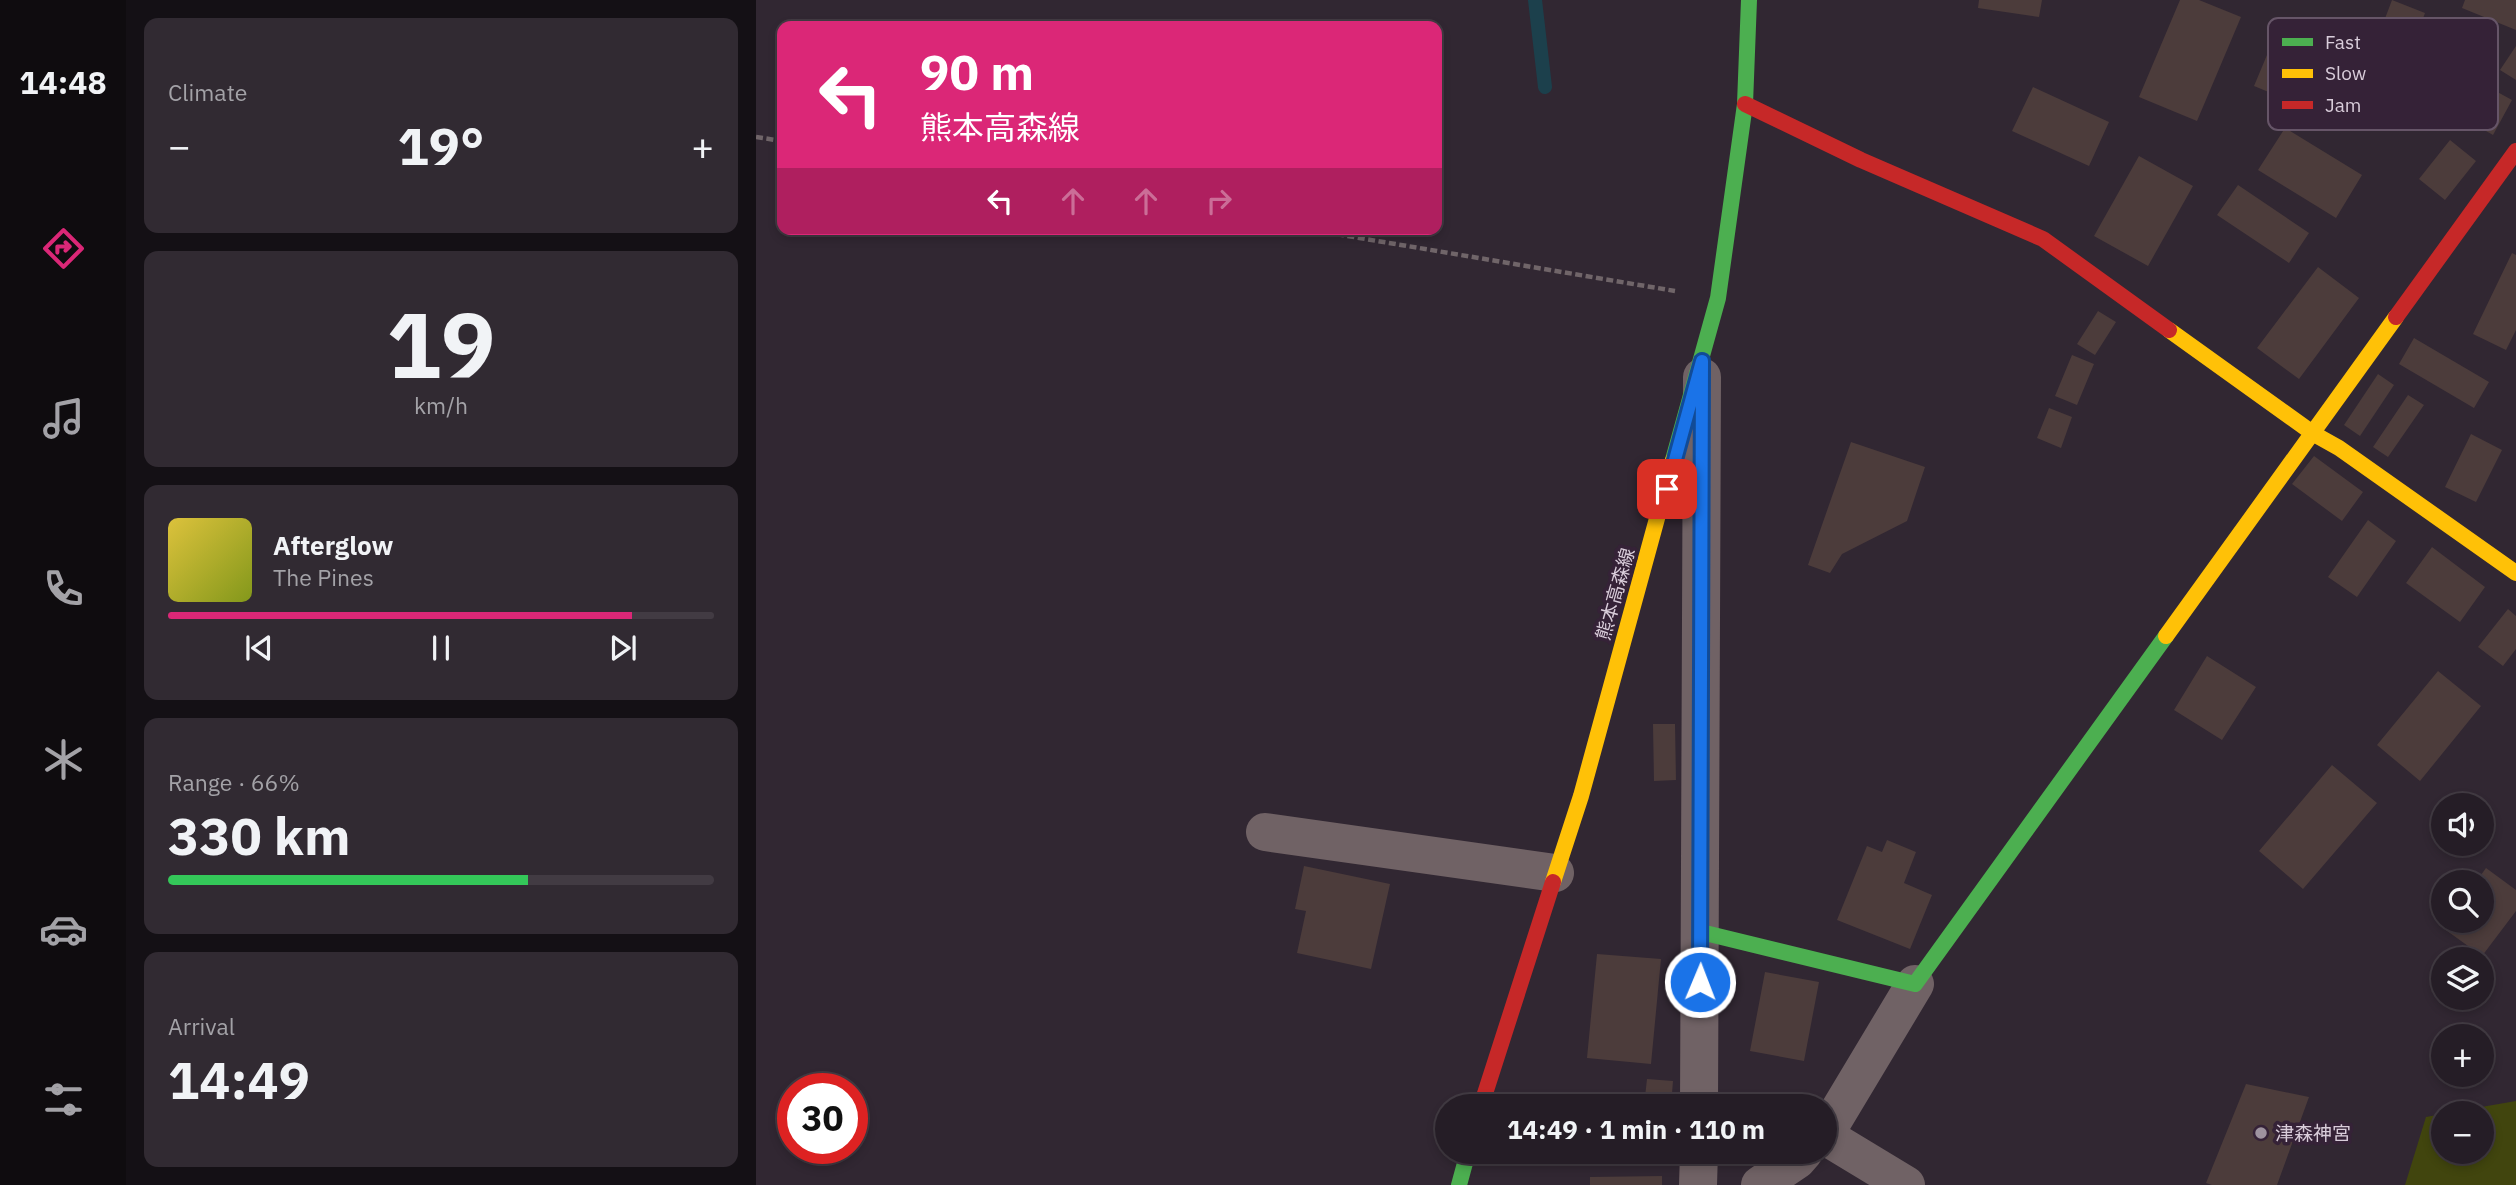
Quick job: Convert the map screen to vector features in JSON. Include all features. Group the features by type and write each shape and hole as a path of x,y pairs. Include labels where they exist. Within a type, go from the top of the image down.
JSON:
{"street":[{"name":"熊本高森線","path":"1484,1094 1581,796 1718,298 1745,104 1749,0"},
{"path":"1745,104 1860,160 2043,239 2314,434 2339,448 2516,573"},
{"path":"1837,1114 1915,984 2516,151"},
{"path":"1699,1094 1702,361"},
{"path":"1265,832 1555,873"},
{"path":"1701,932 1915,984"},
{"path":"1837,1143 1906,1185"},
{"path":"1459,1185 1465,1164"},
{"path":"1698,1185 1699,1164"},
{"path":"1760,1185 1791,1164"}],"path":[{"path":"756,137 777,140"},
{"path":"1343,235 1718,298"}],"green space":[{"path":"2516,1101 2516,1185 2405,1185 2426,1117 2431,1116 2431,1164 2494,1164 2494,1105"}],"building":[{"path":"1979,0 2042,0 2039,17 1978,8"},
{"path":"2180,0 2199,0 2241,17 2197,121 2139,97"},
{"path":"2392,0 2425,13 2423,18 2385,18"},
{"path":"2465,0 2516,0 2516,30 2498,23 2498,18 2487,18 2462,8"},
{"path":"2516,46 2516,80 2500,70"},
{"path":"2268,53 2268,92 2254,86"},
{"path":"2033,87 2109,122 2089,166 2012,131"},
{"path":"2498,92 2512,100 2498,126"},
{"path":"2284,130 2288,130 2362,175 2336,218 2258,170"},
{"path":"2450,140 2476,161 2445,200 2419,179"},
{"path":"2139,156 2193,186 2148,266 2094,236"},
{"path":"2238,185 2309,233 2289,263 2217,215"},
{"path":"2512,253 2516,255 2516,330 2506,350 2473,334"},
{"path":"2318,267 2359,298 2299,379 2257,348"},
{"path":"2098,311 2116,322 2095,355 2077,344"},
{"path":"2414,338 2489,382 2474,408 2399,364"},
{"path":"2072,355 2094,364 2077,405 2055,396"},
{"path":"2378,374 2394,385 2360,436 2344,425"},
{"path":"2408,395 2424,405 2388,457 2373,447"},
{"path":"2049,408 2072,417 2061,448 2037,438"},
{"path":"2471,434 2502,450 2476,502 2445,487"},
{"path":"1851,442 1925,467 1907,521 1842,554 1830,573 1808,565"},
{"path":"2314,456 2363,492 2342,521 2292,484"},
{"path":"2368,520 2396,541 2357,597 2328,577"},
{"path":"2432,547 2485,587 2460,622 2406,583"},
{"path":"2508,609 2516,616 2516,649 2503,666 2478,647"},
{"path":"2207,656 2256,687 2222,740 2174,710"},
{"path":"2438,671 2481,706 2420,781 2377,745"},
{"path":"1653,724 1675,724 1676,780 1654,781"},
{"path":"2332,765 2377,803 2303,889 2259,851"},
{"path":"1887,840 1916,852 1904,883 1932,895 1910,949 1837,920 1867,846 1882,852"},
{"path":"1304,866 1390,884 1371,969 1297,953 1306,911 1295,909"},
{"path":"2494,874 2516,890 2516,911 2489,947 2469,947 2450,933 2494,933"},
{"path":"1597,954 1661,959 1651,1064 1587,1058"},
{"path":"1765,972 1819,982 1804,1061 1750,1051"},
{"path":"1647,1079 1673,1081 1672,1094 1645,1094"},
{"name":"津森神宮","path":"2246,1084 2309,1097 2277,1185 2206,1183"},
{"path":"1662,1176 1662,1185 1590,1185 1590,1177"}],"waterway":[{"path":"1535,0 1545,87"}],"traffic: fast":[{"path":"1673,460 1718,298 1745,104 1749,0"},
{"path":"1701,932 1915,984 2166,636"},
{"path":"1459,1185 1465,1164"}],"traffic: slow":[{"path":"2166,636 2396,317"},
{"path":"2169,330 2516,573"},
{"path":"1553,882 1581,796 1673,460"}],"traffic: jam":[{"path":"1745,104 1861,160 2043,239 2169,330"},
{"path":"2396,317 2516,151"},
{"path":"1485,1094 1553,882"}],"place":[{"name":"津森神宮","path":"2261,1133"}],"route":[{"path":"1667,489 1702,361 1700,982"}]}
